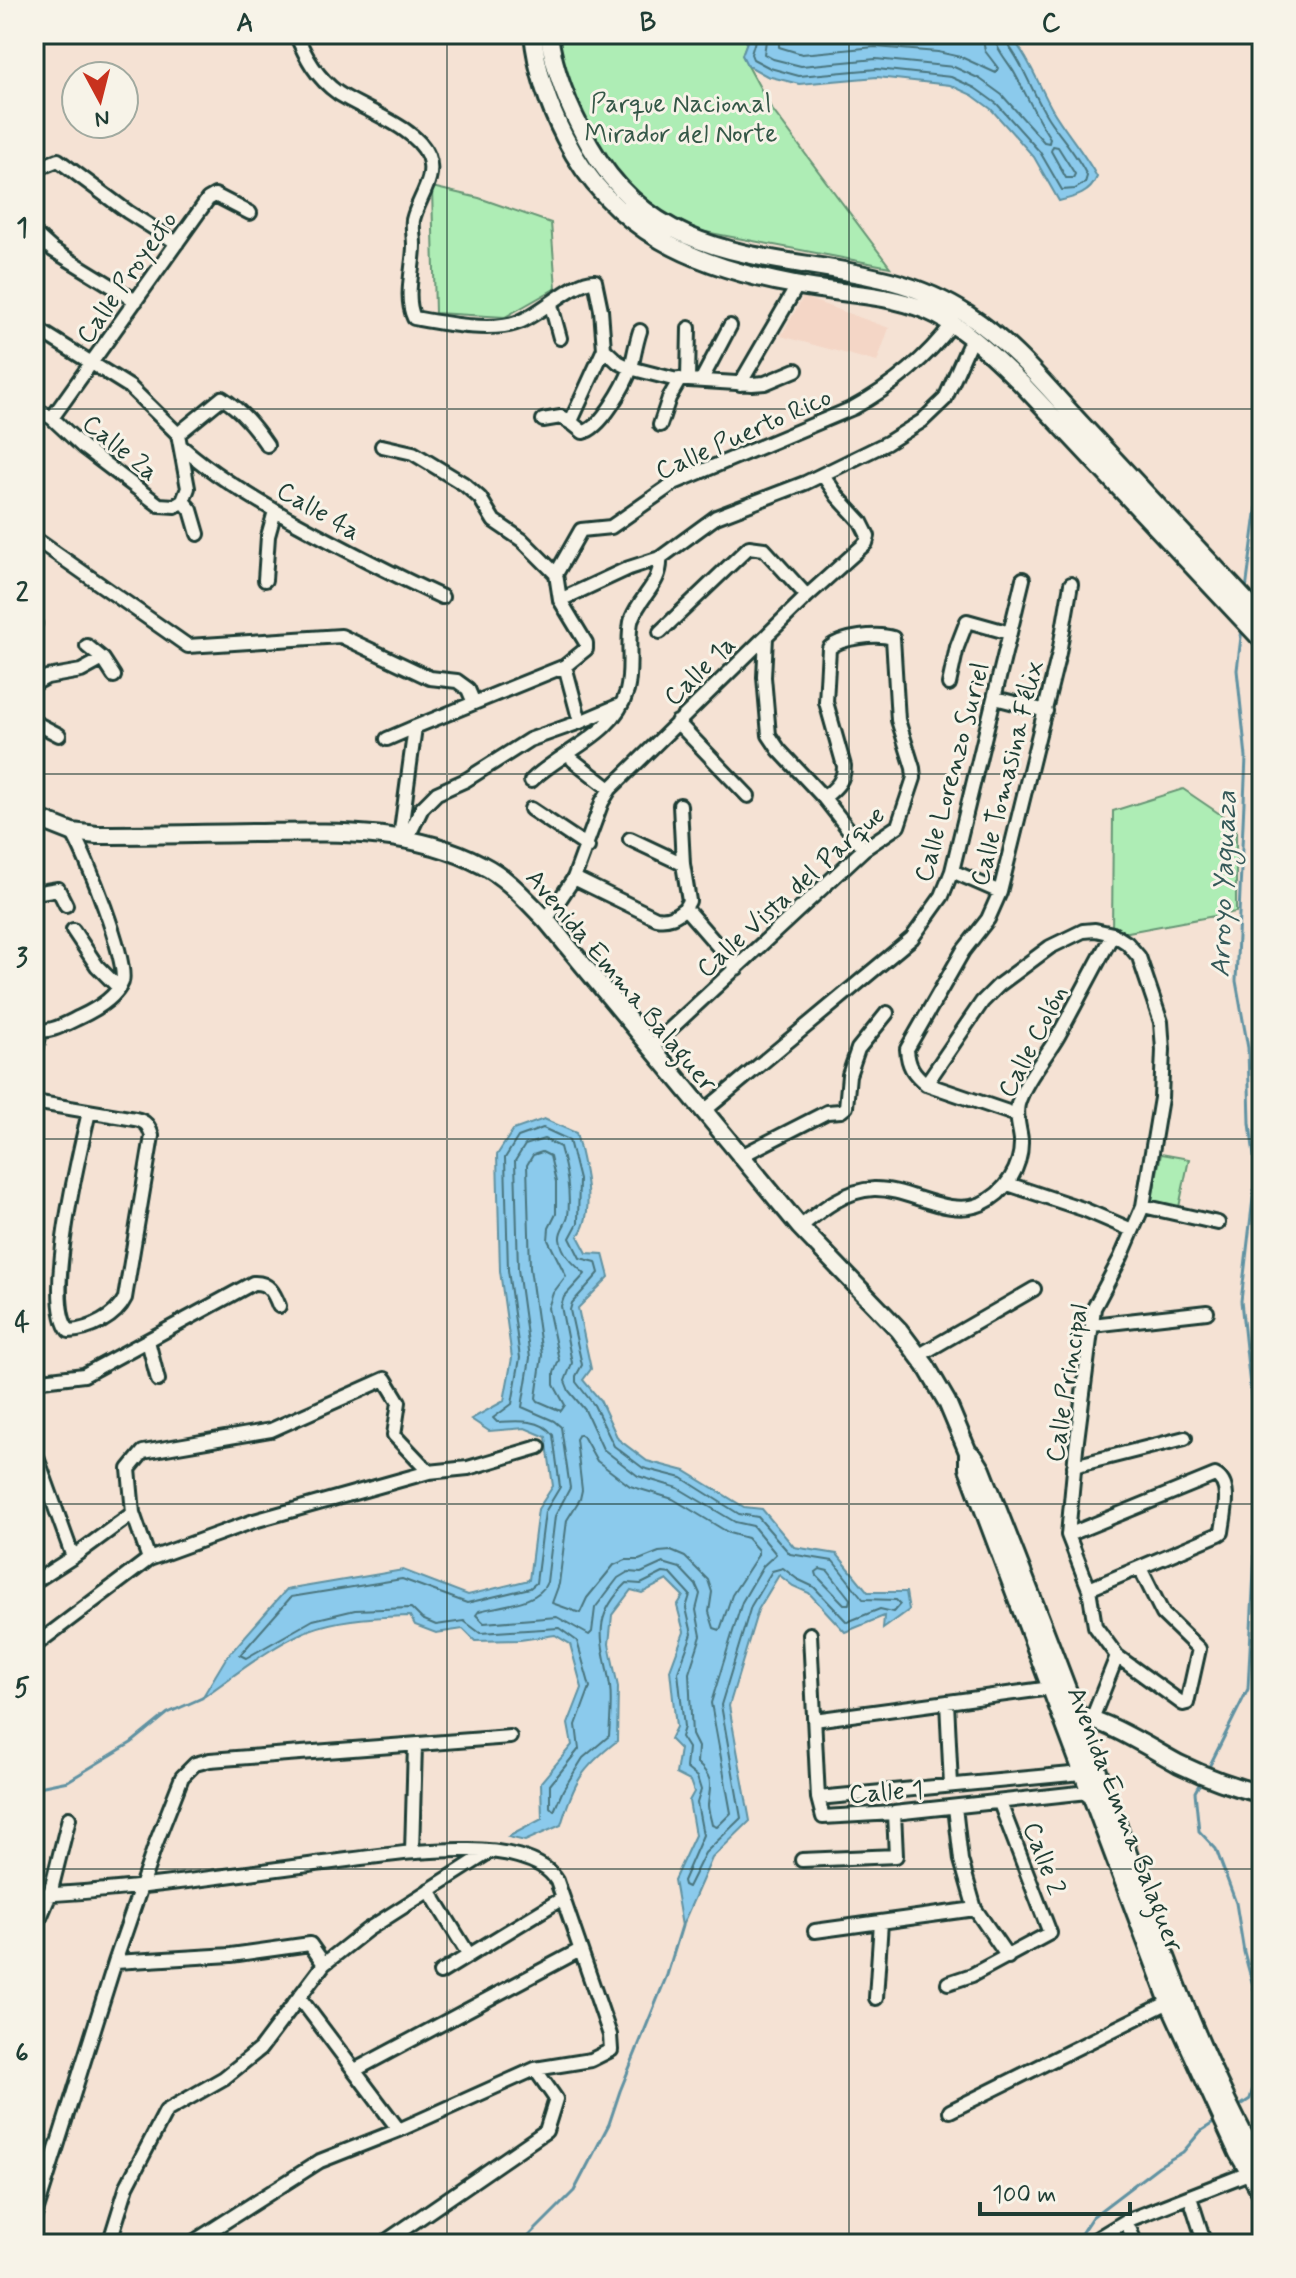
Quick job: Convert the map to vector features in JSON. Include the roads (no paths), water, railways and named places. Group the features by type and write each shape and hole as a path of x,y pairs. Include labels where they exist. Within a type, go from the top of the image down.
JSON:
{"street":[{"path":"296,34 306,60 335,91 382,117 419,142 426,152 431,171 413,220 410,304 414,318 493,327 517,323 551,305 571,289 590,280 595,281 604,349 572,419 573,424"},
{"path":"533,34 545,93 560,128 579,163 616,209 634,224 689,255 735,272 797,286 868,293 927,311 1022,384 1170,530 1210,562 1262,618"},
{"path":"549,34 557,76 595,154 627,195 660,222 705,244 734,253 908,286 966,313 1014,352 1170,530 1207,583 1262,640"},
{"path":"34,170 58,160 128,212 177,243"},
{"name":"Calle Proyecto","path":"52,418 212,196 250,213"},
{"path":"34,233 53,250 136,301"},
{"path":"740,384 797,286"},
{"path":"551,305 560,338"},
{"path":"702,379 730,326"},
{"path":"34,327 130,387 178,434 188,488 183,501 191,510 198,534"},
{"path":"660,425 669,398 684,379 689,328"},
{"name":"Calle Puerto Rico","path":"556,574 581,530 611,527 674,483 853,408 899,378 948,329"},
{"path":"543,420 561,417 583,432 591,430 608,410 630,368 640,331"},
{"path":"560,600 629,568 660,558 726,512 823,475 887,443 939,407 970,344"},
{"path":"604,349 630,368 684,379 765,383 796,370"},
{"path":"178,434 222,398 247,418 267,445"},
{"name":"Calle 2a","path":"34,408 52,418 83,447 159,505 175,506 183,501"},
{"path":"382,446 413,453 464,484 480,498 494,521 522,540 556,574 560,600 586,643 586,649 565,666 387,739"},
{"name":"Calle 4a","path":"182,447 217,475 275,511 368,563 442,597"},
{"name":"Calle 1a","path":"546,920 574,878 588,847 602,802 610,789 807,596 862,547 868,536 861,522 823,475"},
{"path":"265,580 268,536 275,511"},
{"path":"34,538 188,646 341,636 430,678 457,681 468,689 474,703"},
{"path":"660,632 749,547 764,549 807,596"},
{"path":"531,781 545,767 595,734 623,704 631,669 632,619 660,573 660,558"},
{"name":"Calle Lorenzo Suriel","path":"703,1112 912,938 942,896 952,871 1023,579"},
{"name":"Calle Tomasina Félix","path":"926,1084 914,1075 908,1064 907,1049 963,951 988,919 1000,892 1046,711 1071,584"},
{"path":"949,684 957,647 969,616 1010,633"},
{"name":"Calle Vista del Parque","path":"651,1047 864,849 898,826 914,778 898,720 893,638 885,636 836,642 829,648 826,702 844,775 840,784 824,798"},
{"path":"766,637 764,677 769,735 864,849"},
{"path":"87,646 103,659 114,676"},
{"path":"34,684 47,677 81,671 103,659"},
{"path":"565,666 580,722"},
{"path":"995,698 1046,711"},
{"path":"404,839 422,808 437,793 466,780 529,740 623,704"},
{"path":"34,722 59,735"},
{"path":"677,722 748,796"},
{"path":"404,839 415,727"},
{"path":"573,760 610,789"},
{"path":"574,878 656,918 677,915 689,901 683,864 680,805"},
{"path":"531,809 588,847"},
{"name":"Avenida Emma Balaguer","path":"34,817 72,832 104,835 299,830 339,831 404,839 465,857 484,866 503,878 546,920 739,1157 800,1227 899,1330 947,1402 968,1452 968,1468 1051,1688 1077,1716 1082,1773 1088,1792 1205,2070"},
{"path":"34,1059 37,1031 91,1012 119,988 123,975 84,850 72,832"},
{"path":"630,839 683,864"},
{"path":"952,871 1000,892"},
{"path":"34,893 60,890 66,905"},
{"path":"685,908 737,968"},
{"path":"73,930 97,966 119,988"},
{"path":"1017,1115 926,1084 982,1002 999,985 1064,938 1095,930 1113,934"},
{"name":"Calle Colón","path":"1008,1184 1017,1166 1021,1144 1017,1115 1020,1100 1113,934"},
{"name":"Calle Principal","path":"1113,934 1127,943 1139,957 1161,1022 1161,1098 1143,1206 1094,1308 1068,1535 1089,1589 1095,1626 1117,1656 1180,1703 1187,1703 1199,1649 1163,1614 1140,1568"},
{"path":"739,1157 827,1112 841,1111 846,1107 849,1075 858,1049 887,1013"},
{"path":"34,1102 142,1121 150,1129 152,1144 121,1305 107,1317 87,1327 69,1331 62,1308 64,1242 69,1196 89,1112"},
{"path":"800,1227 827,1206 853,1193 876,1189 960,1207 981,1204 1008,1184 1083,1209 1132,1230"},
{"path":"1143,1206 1218,1223"},
{"path":"34,1381 84,1375 253,1283 267,1285 279,1306"},
{"path":"918,1356 1034,1289"},
{"path":"1092,1325 1207,1312"},
{"path":"148,1341 158,1380"},
{"path":"149,1559 133,1513 129,1469 143,1452 271,1430 385,1379 399,1402 394,1435 429,1472"},
{"path":"1074,1466 1185,1438"},
{"path":"34,1646 149,1559 254,1521 429,1472 468,1468 539,1447"},
{"path":"34,1449 73,1557"},
{"name":"Avenida Emma Balaguer","path":"968,1452 982,1470 1077,1716 1154,1946 1169,2002 1256,2170 1262,2194"},
{"path":"1068,1535 1215,1475 1226,1486 1222,1532 1089,1589"},
{"path":"34,1582 133,1513"},
{"name":"Calle 1","path":"810,1634 818,1798 823,1817 894,1813 1088,1792"},
{"path":"1117,1656 1077,1716 1183,1766 1235,1787 1262,1794"},
{"path":"814,1720 1051,1688"},
{"path":"947,1702 951,1785"},
{"path":"34,2219 140,1886 182,1777 195,1764 210,1760 510,1737"},
{"path":"412,1852 415,1745"},
{"path":"818,1798 1082,1773"},
{"name":"Calle 2","path":"1000,1803 1050,1929 1048,1936 1008,1957"},
{"path":"948,1983 1008,1957 975,1909 961,1860 955,1807"},
{"path":"802,1860 896,1856 894,1813"},
{"path":"34,1932 50,1894 69,1818"},
{"path":"109,2244 127,2186 166,2111 224,2078 260,2049 324,1964 367,1930 490,1851"},
{"path":"34,1895 140,1886 412,1852 490,1851 546,1867 554,1875 610,2035 611,2050 591,2060 535,2069 399,2130 320,2161 190,2244"},
{"path":"429,1890 469,1955"},
{"path":"440,1973 563,1898"},
{"path":"815,1931 975,1909"},
{"path":"876,1998 881,1922"},
{"path":"115,1962 231,1955 310,1944 324,1964"},
{"path":"355,2070 580,1950"},
{"path":"299,1997 399,2130"},
{"path":"950,2111 1169,2002"},
{"path":"382,2244 546,2131 556,2099 535,2069"},
{"path":"1088,2244 1126,2221 1256,2170"},
{"path":"1190,2197 1205,2244"},
{"path":"1126,2221 1136,2244"}],"water":[{"path":"750,34 1009,34 1028,61 1052,109 1097,177 1086,191 1059,201 1034,157 991,109 972,95 950,85 877,77 799,84 767,76 747,65 742,55"},
{"path":"544,1119 576,1133 582,1158 588,1200 584,1226 578,1236 587,1253 603,1254 609,1277 578,1308 591,1369 583,1380 600,1400 618,1439 647,1461 685,1471 744,1507 762,1509 794,1547 837,1554 868,1592 906,1592 909,1610 883,1629 884,1616 845,1632 809,1593 779,1575 758,1610 729,1706 750,1821 712,1858 682,1926 674,1880 695,1835 689,1801 694,1792 690,1781 676,1774 680,1749 670,1739 676,1727 670,1670 684,1632 677,1606 683,1596 667,1580 642,1593 631,1590 612,1615 609,1644 618,1687 617,1741 580,1777 561,1825 525,1841 508,1837 542,1819 541,1782 572,1745 568,1724 582,1688 570,1644 555,1635 475,1641 463,1629 436,1633 415,1625 410,1616 341,1622 318,1627 289,1640 202,1698 226,1658 286,1590 403,1570 468,1595 529,1580 538,1509 553,1486 546,1437 525,1428 489,1431 471,1419 504,1401 512,1358 500,1271 497,1155 513,1130"}],"waterway":[{"name":"Arroyo Yaguaza","path":"1246,590 1262,468"},
{"name":"Arroyo Yaguaza","path":"1207,1771 1248,1689 1259,1471 1241,1301 1256,1173 1250,1123 1248,1048 1236,981 1246,757 1237,670 1242,629"},
{"path":"34,1788 68,1781 131,1743 168,1713 202,1698"},
{"name":"Arroyo Yaguaza","path":"1201,1781 1195,1792 1199,1831 1216,1849 1236,1903 1244,1952 1257,2000 1254,2027 1256,2078 1250,2099 1238,2107"},
{"path":"521,2244 574,2191 609,2124 667,1975 682,1926"},
{"name":"Arroyo Yaguaza","path":"1074,2244 1092,2217 1159,2166 1183,2152 1201,2131 1218,2120"}],"park label":[{"name":"Parque Nacional Mirador del Norte","path":"681,118"}]}
